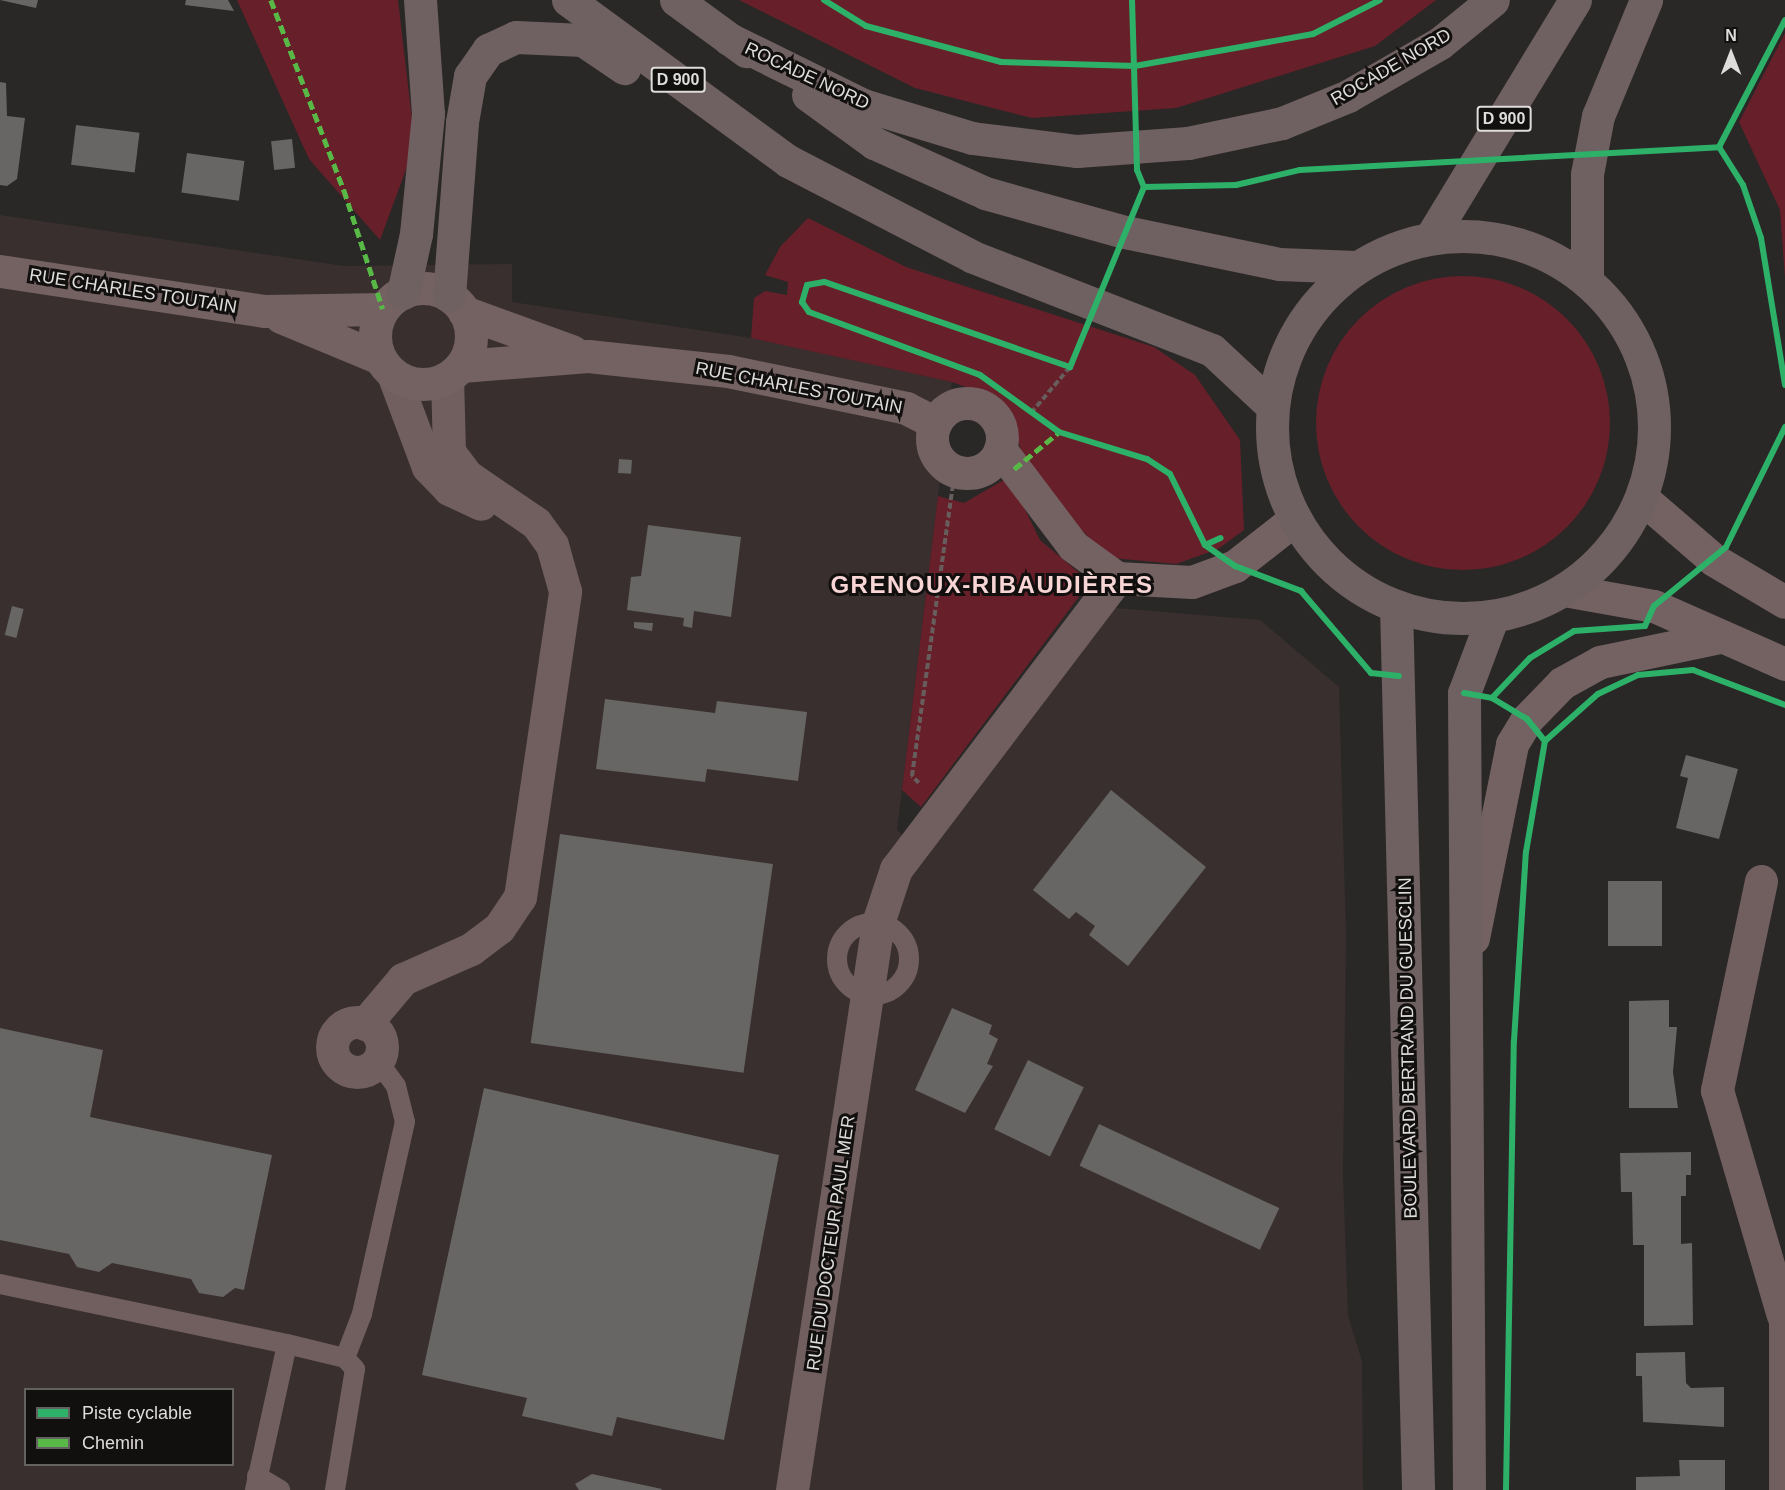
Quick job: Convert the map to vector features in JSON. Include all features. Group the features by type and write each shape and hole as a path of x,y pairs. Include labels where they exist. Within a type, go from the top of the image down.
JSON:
{"main road":[{"path":"393,301 416,234 428,114 420,0"},
{"name":"D 900","path":"568,0 788,161"},
{"name":"ROCADE NORD","path":"676,0 874,143 985,193 1125,232 1279,264 1356,267"},
{"name":"ROCADE NORD","path":"729,39 863,105 972,138 1077,151 1188,143 1282,123 1348,96 1440,43 1493,0"},
{"name":"D 900","path":"1431,237 1575,0"},
{"path":"1587,279 1587,174 1598,116 1646,0"},
{"path":"456,304 449,240 470,76 488,50 516,37 584,40 699,120 788,161 973,257 1212,350 1272,406"},
{"path":"1431,237 1497,238 1540,250 1587,279 1627,325 1650,379 1656,440 1642,498 1623,534 1564,590 1493,616 1460,619 1396,606 1355,585 1321,556 1295,519 1275,464 1272,406 1286,352 1315,304 1356,267 1431,237"},
{"name":"BOULEVARD BERTRAND DU GUESCLIN","path":"1396,606 1418,1490"},
{"path":"1469,1490 1464,693 1493,616"}],"street":[{"name":"RUE CHARLES TOUTAIN","path":"0,271 265,311 393,301 422,288 456,304 588,356"},
{"path":"393,301 375,334 428,467 449,489 478,504 518,511"},
{"path":"365,1024 403,979 471,949 499,928 520,897 564,591 552,545 536,523 467,476 449,452 454,372 470,340 456,304"},
{"name":"RUE CHARLES TOUTAIN","path":"265,311 387,366 420,384 454,372 588,356 728,371 906,408 935,423"},
{"path":"1000,449 987,467 955,471 933,446 935,423 947,409 976,404 994,417 1000,449 1073,546 1117,578 1192,582 1235,566 1295,519"},
{"path":"1642,498 1714,560 1785,602"},
{"name":"RUE DU DOCTEUR PAUL MER","path":"792,1490 878,923 896,868 1117,578"},
{"path":"1564,590 1654,606 1719,637 1785,664"},
{"path":"1466,972 1512,744 1527,718 1562,683 1600,662 1719,637"},
{"path":"1761,881 1717,1090 1784,1315 1785,1490"},
{"path":"349,1023 365,1024 380,1039 378,1061 365,1070 350,1071 333,1056 336,1032 349,1023"}],"lane":[{"path":"345,1358 362,1314 405,1122 396,1086 378,1061"},
{"path":"0,1284 345,1358 357,1379 335,1490"},
{"path":"280,1490 256,1483 287,1344"}],"path":[{"path":"1031,413 1070,367 1074,358"},
{"path":"941,807 912,776 955,471"}],"shaded area":[{"path":"237,0 398,0 415,145 380,240 309,159"},
{"path":"739,0 1436,0 1375,46 1176,108 1032,118 915,88"},
{"path":"1785,33 1785,278 1780,210 1739,122"},
{"path":"0,215 344,266 512,264 512,302 751,338 952,382 897,830 925,856 1115,608 1260,620 1339,687 1346,935 1343,1176 1348,1316 1362,1361 1363,1490 0,1490"},
{"path":"808,218 906,267 1154,347 1195,375 1240,440 1244,530 1218,549 1176,564 1112,558 1072,522 1026,464 1010,418 988,395 952,382 751,338 754,298 765,291 787,295 788,282 765,275 780,247"},
{"path":"1449,276 1477,276 1506,282 1532,293 1556,309 1577,330 1593,354 1604,380 1610,409 1610,437 1599,479 1585,505 1567,527 1532,553 1506,564 1477,570 1449,570 1420,564 1394,553 1370,537 1349,516 1333,492 1322,466 1316,437 1316,409 1322,380 1333,354 1349,330 1370,309 1394,293 1420,282"},
{"path":"1009,477 1040,540 1090,582 921,807 902,790 938,496 964,503"}],"building":[{"path":"0,0 38,0 36,8"},
{"path":"186,0 228,0 234,11 185,5"},
{"path":"0,82 6,83 7,116 25,118 17,179 7,186 0,185"},
{"path":"76,125 140,133 135,173 71,165"},
{"path":"292,139 295,168 274,170 271,141"},
{"path":"187,153 244,161 239,201 181,193"},
{"path":"619,459 632,460 631,474 618,473"},
{"path":"648,525 741,537 731,617 694,611 692,628 683,626 684,618 627,610 631,577 641,576"},
{"path":"12,606 24,609 16,638 5,635"},
{"path":"634,622 653,623 652,631 634,628"},
{"path":"605,699 715,713 717,701 807,712 798,781 707,769 705,782 596,769"},
{"path":"1686,755 1738,769 1719,839 1676,828 1688,778 1680,776"},
{"path":"1111,790 1206,867 1128,966 1089,935 1095,926 1076,912 1069,919 1033,890"},
{"path":"560,834 773,864 744,1073 531,1043"},
{"path":"1608,881 1662,881 1662,946 1608,946"},
{"path":"1669,1000 1669,1027 1677,1027 1673,1072 1678,1108 1629,1108 1629,1001"},
{"path":"952,1008 992,1025 989,1034 998,1039 987,1064 993,1066 965,1113 915,1090"},
{"path":"0,1028 103,1050 90,1117 272,1155 244,1290 235,1288 223,1297 199,1293 191,1279 112,1263 99,1272 77,1267 69,1254 0,1240"},
{"path":"1028,1060 1084,1087 1050,1156 994,1129"},
{"path":"484,1088 779,1155 724,1440 617,1417 612,1436 522,1416 527,1398 422,1375"},
{"path":"1099,1124 1279,1208 1260,1250 1080,1166"},
{"path":"1691,1152 1691,1175 1686,1175 1686,1196 1681,1196 1681,1244 1692,1243 1693,1325 1644,1326 1644,1245 1633,1245 1632,1192 1621,1192 1620,1153"},
{"path":"1685,1352 1686,1383 1691,1388 1724,1387 1724,1427 1643,1422 1642,1376 1636,1376 1636,1353"},
{"path":"1679,1460 1725,1460 1725,1490 1636,1490 1636,1477 1680,1476"},
{"path":"592,1474 662,1489 579,1490 575,1484"}],"marked path":[{"path":"271,0 344,190 383,309"},
{"path":"1014,469 1059,432"}],"cycle path":[{"path":"824,0 866,26 1001,62 1135,66 1313,34 1380,0"},
{"path":"1132,0 1137,170 1144,187 1070,367 824,282 807,285 802,302 809,312 980,375 1059,432 1147,459 1170,474 1205,545 1221,538"},
{"path":"1144,187 1236,185 1300,170 1719,147 1785,20"},
{"path":"1719,147 1743,185 1761,238 1785,385"},
{"path":"1492,698 1530,658 1574,631 1645,626 1654,606 1726,547 1785,427"},
{"path":"1205,545 1235,566 1301,591 1371,673 1399,676"},
{"path":"1506,1490 1514,1041 1526,852 1545,741 1598,694 1638,675 1693,670 1785,705"},
{"path":"1464,693 1492,698 1527,719 1545,741"}],"district":[{"name":"GRENOUX-RIBAUDIÈRES","path":"992,585"}]}
